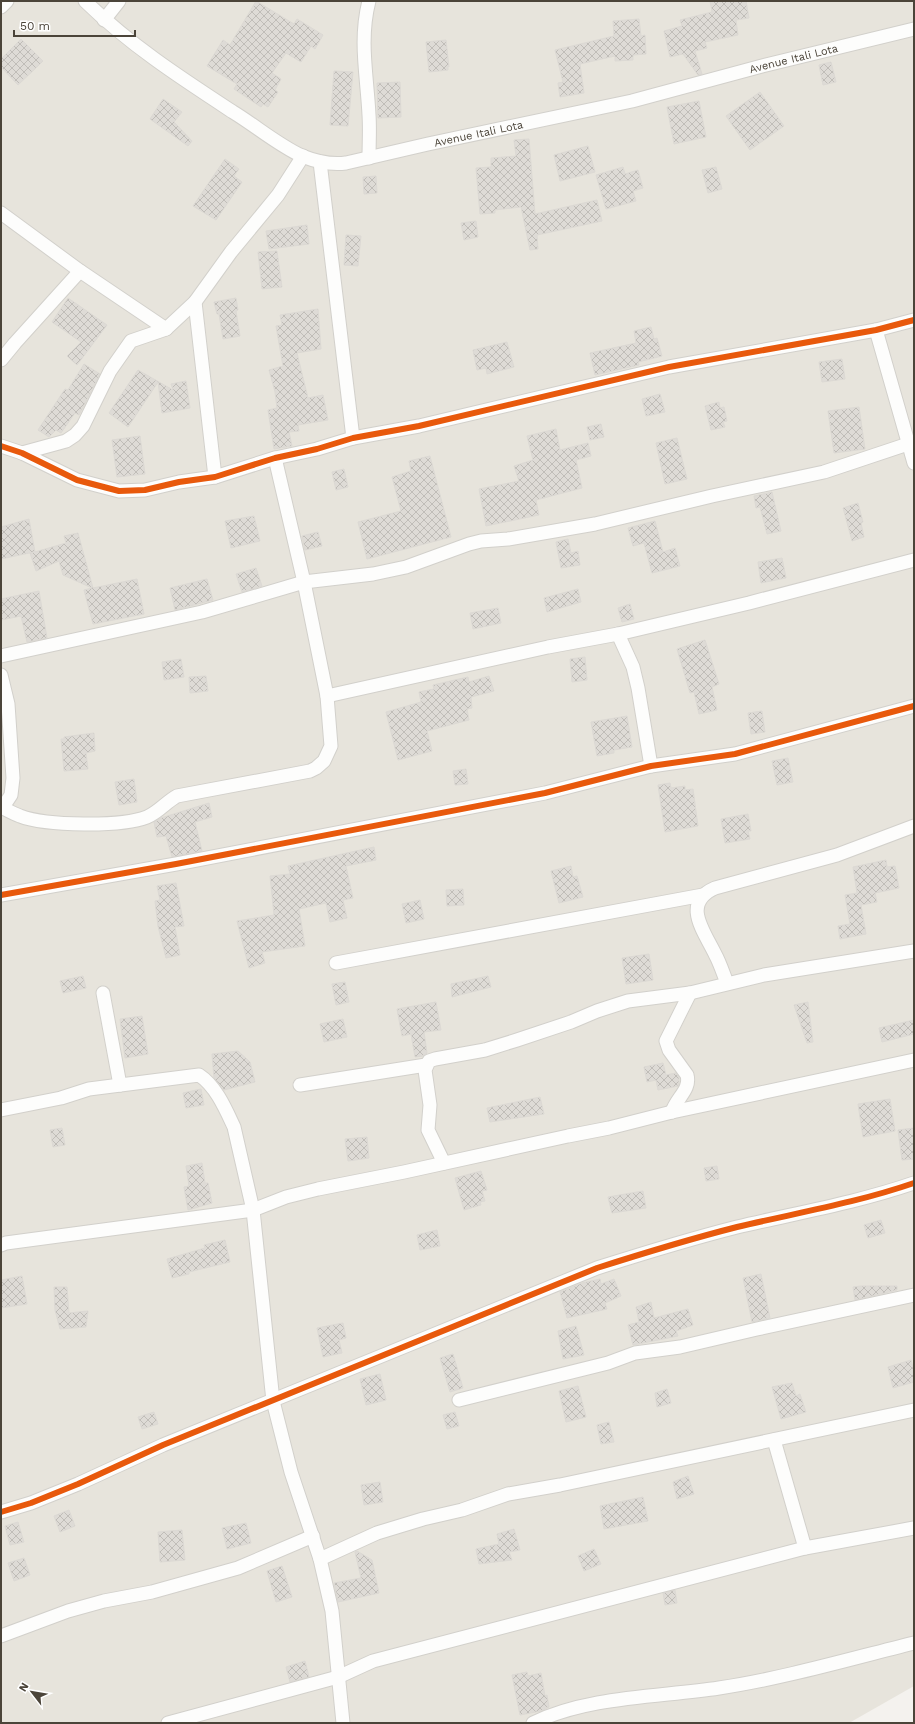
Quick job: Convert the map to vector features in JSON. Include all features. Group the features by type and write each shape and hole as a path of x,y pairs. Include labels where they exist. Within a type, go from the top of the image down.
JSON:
{"street":[{"path":"1,7 7,1"},
{"name":"Avenue Itali Lota","path":"85,1 104,20 129,41 190,84 291,150 320,162 335,164 346,163 632,101 762,66 914,29"},
{"path":"104,20 119,1"},
{"path":"368,158 369,115 363,49 364,19 369,1"},
{"path":"22,453 66,441 75,435 83,426 110,371 131,340 166,329 195,302 231,252 278,195 303,156"},
{"path":"320,162 352,438"},
{"path":"1,213 80,271 166,329"},
{"path":"1,360 80,271"},
{"path":"195,302 215,477"},
{"path":"1,446 22,453 77,480 118,491 144,490 179,482 215,477 276,458 317,449 352,438 458,418 669,367 876,330 914,320"},
{"path":"876,330 912,443 914,463"},
{"path":"1,656 202,612 304,582 391,571 413,565 470,544 595,524 712,496 824,472 912,443"},
{"path":"1,675 8,704 13,778 11,795 7,802 1,807 21,816 35,820 69,824 129,821 148,816 169,800 177,796 310,772 316,768 324,761 331,746 327,696 304,582 276,458"},
{"path":"327,696 548,647 618,634 749,603 914,560"},
{"path":"618,634 633,667 651,766"},
{"path":"1,895 176,864 545,793 651,766 735,754 914,706"},
{"path":"336,963 703,895 715,888 837,855 914,826"},
{"path":"703,895 698,906 697,917 716,955 727,983"},
{"path":"444,1163 428,1130 430,1105 425,1070 429,1061 485,1050 623,1003 690,993 764,975 914,951"},
{"path":"103,993 120,1085"},
{"path":"672,1112 674,1106 686,1090 688,1080 687,1075 669,1050 666,1042 690,993"},
{"path":"1,1245 6,1243 253,1210 286,1197 318,1189 609,1128 672,1112 914,1060"},
{"path":"300,1085 426,1065"},
{"path":"1,1110 61,1098 89,1089 199,1075 206,1079 234,1127 253,1210 273,1401 291,1472 320,1559 332,1611 343,1723"},
{"path":"1,1512 31,1504 163,1445 597,1268 738,1227 888,1192 914,1183"},
{"path":"459,1400 608,1363 635,1353 680,1348 757,1329 914,1295"},
{"path":"320,1559 377,1533 423,1519 462,1510 508,1494 560,1485 914,1410"},
{"path":"774,1440 805,1548"},
{"path":"168,1723 338,1678 373,1661 805,1548 914,1528"},
{"path":"1,1636 68,1611 104,1601 152,1592 238,1568 313,1536"},
{"path":"533,1723 544,1718 594,1704 713,1689 760,1681 914,1643"}],"shaded area":[{"path":"1,1 914,1 914,1686 849,1723 1,1723"}],"building":[{"path":"256,1 294,24 297,19 323,35 315,49 311,46 301,62 286,53 272,73 281,79 275,90 278,92 268,107 263,104 261,107 234,89 237,84 207,66 223,40 230,45"},
{"path":"710,1 746,1 749,18 736,20 738,35 705,42 707,48 695,51 702,74 698,75 683,54 670,57 664,31 682,26 680,20 712,12"},
{"path":"639,19 641,36 645,35 646,54 633,55 633,60 615,61 615,56 580,64 584,93 560,97 558,83 563,82 555,50 614,36 613,21"},
{"path":"21,39 43,61 18,85 1,67 1,59"},
{"path":"446,40 448,70 429,72 426,42"},
{"path":"831,62 836,82 823,85 819,65"},
{"path":"334,71 353,72 348,126 330,125"},
{"path":"400,82 401,117 378,118 377,83"},
{"path":"760,92 784,126 750,150 726,116"},
{"path":"163,99 182,112 174,122 192,141 188,146 150,119"},
{"path":"699,101 706,137 674,144 667,107"},
{"path":"529,139 535,214 597,200 602,221 537,235 538,249 530,250 521,207 495,210 495,213 480,214 476,168 491,167 491,158 516,156 514,140"},
{"path":"588,146 595,172 560,181 554,155"},
{"path":"225,159 239,169 234,176 242,182 216,220 193,206"},
{"path":"623,167 625,174 638,170 643,188 633,191 636,201 606,209 596,175"},
{"path":"716,167 722,189 708,193 702,170"},
{"path":"376,176 377,193 364,194 363,177"},
{"path":"476,221 478,237 464,240 461,223"},
{"path":"307,225 309,244 269,249 266,231"},
{"path":"346,235 361,236 358,266 344,265"},
{"path":"277,251 282,287 262,289 258,252"},
{"path":"68,298 107,325 77,365 67,356 81,342 52,322"},
{"path":"236,298 238,310 236,311 240,336 223,339 219,314 217,314 214,302"},
{"path":"318,309 321,349 297,353 308,398 323,395 328,420 298,425 299,431 289,432 292,446 274,449 268,410 277,408 275,392 269,370 283,366 276,326 282,325 280,315"},
{"path":"651,327 654,339 657,338 662,356 638,362 639,365 595,375 590,353 636,343 634,331"},
{"path":"507,342 514,367 487,374 486,368 477,370 473,350"},
{"path":"842,359 845,379 822,382 819,362"},
{"path":"84,364 100,374 79,415 75,413 61,433 56,430 49,437 38,430 65,389 68,390"},
{"path":"138,370 173,390 171,384 186,381 190,408 162,413 158,382 128,427 109,413"},
{"path":"660,394 665,412 646,416 642,399"},
{"path":"719,402 720,408 724,407 727,421 723,422 725,427 711,430 705,406"},
{"path":"859,407 865,449 834,453 828,411"},
{"path":"601,424 604,437 590,440 587,427"},
{"path":"556,429 560,450 588,443 591,456 576,460 582,488 536,500 539,515 486,526 479,489 519,481 514,466 533,460 527,436"},
{"path":"140,436 145,474 117,477 112,440"},
{"path":"677,438 687,479 665,484 656,443"},
{"path":"430,456 451,537 367,559 358,522 401,511 392,477 411,471 409,461"},
{"path":"344,469 348,487 336,490 332,472"},
{"path":"772,492 781,531 767,534 760,507 756,508 754,496"},
{"path":"858,503 863,522 861,523 864,537 852,541 843,508"},
{"path":"254,516 260,541 231,548 225,521"},
{"path":"29,519 35,552 66,543 64,536 78,533 93,588 137,579 144,614 93,624 84,590 92,588 63,575 59,561 36,571 30,553 34,552 1,559 1,527"},
{"path":"655,521 663,552 675,548 680,566 652,573 644,543 633,546 628,528"},
{"path":"318,532 322,546 305,550 302,536"},
{"path":"568,539 571,553 578,551 580,565 561,568 556,542"},
{"path":"782,558 786,578 761,583 758,562"},
{"path":"256,568 262,586 242,592 236,574"},
{"path":"207,579 213,600 175,610 170,588"},
{"path":"578,589 581,602 547,612 544,598"},
{"path":"39,591 47,638 27,642 21,616 1,620 1,599"},
{"path":"630,604 634,619 622,622 618,608"},
{"path":"498,608 501,623 473,629 470,613"},
{"path":"705,640 719,684 712,687 717,710 699,714 694,692 690,693 677,649"},
{"path":"585,657 587,680 572,682 570,659"},
{"path":"181,659 184,677 164,680 162,662"},
{"path":"206,676 208,691 190,693 189,677"},
{"path":"489,676 494,691 471,697 472,708 467,709 469,720 427,731 432,751 398,760 386,712 421,702 419,692 434,689 433,685 468,677 469,682"},
{"path":"762,711 765,732 751,734 748,713"},
{"path":"627,716 632,747 614,750 614,753 597,756 591,722"},
{"path":"94,733 95,751 86,753 88,769 64,771 61,739 64,739 64,737"},
{"path":"788,758 793,782 777,785 772,761"},
{"path":"466,769 468,784 455,785 453,771"},
{"path":"134,779 137,802 119,805 115,782"},
{"path":"670,783 671,788 685,786 685,790 693,789 698,826 665,832 658,785"},
{"path":"209,803 212,817 195,822 202,851 172,857 166,836 157,837 154,822 161,818"},
{"path":"748,814 751,831 748,831 750,839 725,843 721,819"},
{"path":"374,847 376,860 346,866 353,898 343,900 347,918 330,922 326,903 299,909 305,946 262,952 265,963 249,968 237,921 274,915 270,876 290,874 288,866"},
{"path":"886,860 887,867 895,866 899,888 875,893 877,902 861,905 866,934 840,939 838,926 850,924 845,895 857,893 853,867"},
{"path":"571,866 573,877 577,876 583,897 559,903 551,871"},
{"path":"176,883 184,926 175,927 180,955 166,958 158,926 155,901 160,900 157,886"},
{"path":"463,889 464,905 447,906 446,890"},
{"path":"420,900 424,919 406,923 402,904"},
{"path":"649,954 653,980 626,984 622,958"},
{"path":"83,976 86,988 63,993 60,981"},
{"path":"488,976 491,987 452,997 451,984"},
{"path":"345,982 349,1002 336,1005 332,984"},
{"path":"436,1002 441,1030 424,1032 427,1053 423,1056 415,1057 411,1034 402,1036 397,1009"},
{"path":"808,1002 813,1042 807,1043 794,1005"},
{"path":"142,1016 148,1054 125,1058 120,1019"},
{"path":"343,1019 347,1037 324,1042 320,1024"},
{"path":"914,1020 914,1034 882,1042 879,1028"},
{"path":"238,1051 250,1062 255,1082 224,1090 214,1078 212,1054"},
{"path":"663,1063 666,1075 676,1073 679,1078 679,1083 678,1086 658,1090 656,1080 647,1082 644,1067"},
{"path":"201,1089 204,1105 186,1108 183,1093"},
{"path":"540,1097 544,1114 490,1122 487,1108"},
{"path":"890,1099 895,1131 863,1137 858,1104"},
{"path":"62,1128 65,1145 53,1147 50,1130"},
{"path":"914,1128 914,1159 902,1160 898,1130"},
{"path":"367,1137 369,1158 348,1161 345,1139"},
{"path":"202,1163 205,1183 208,1183 212,1203 188,1210 184,1187 189,1186 186,1166"},
{"path":"717,1166 719,1179 706,1181 704,1168"},
{"path":"481,1171 487,1190 482,1191 485,1201 480,1202 481,1205 464,1210 455,1178"},
{"path":"643,1191 646,1208 612,1213 608,1197"},
{"path":"881,1220 885,1233 868,1238 864,1225"},
{"path":"437,1230 440,1246 420,1250 417,1235"},
{"path":"225,1240 230,1262 189,1272 189,1274 172,1278 167,1259 205,1248 204,1245"},
{"path":"761,1274 770,1318 752,1322 743,1278"},
{"path":"22,1276 27,1304 1,1308 1,1280"},
{"path":"600,1279 601,1284 614,1279 621,1296 605,1303 607,1309 567,1318 560,1292 582,1283"},
{"path":"897,1286 897,1290 855,1300 853,1287"},
{"path":"54,1287 67,1287 69,1313 88,1311 86,1327 60,1329 55,1310"},
{"path":"651,1302 654,1318 688,1309 693,1325 676,1331 678,1336 633,1345 628,1325 639,1322 636,1307"},
{"path":"343,1323 346,1338 339,1340 342,1353 323,1357 317,1328"},
{"path":"576,1326 584,1355 563,1359 558,1331"},
{"path":"453,1354 463,1388 450,1392 440,1358"},
{"path":"911,1360 914,1371 914,1382 893,1388 888,1367"},
{"path":"380,1374 386,1400 366,1405 360,1379"},
{"path":"792,1383 796,1396 800,1394 806,1412 781,1419 772,1387"},
{"path":"578,1386 586,1417 566,1422 559,1391"},
{"path":"667,1389 671,1403 657,1407 655,1393"},
{"path":"154,1412 158,1424 142,1429 138,1417"},
{"path":"455,1412 459,1426 447,1429 443,1415"},
{"path":"609,1422 614,1442 601,1444 597,1425"},
{"path":"688,1476 694,1494 677,1499 673,1482"},
{"path":"380,1482 383,1502 364,1505 361,1485"},
{"path":"643,1497 648,1521 604,1529 600,1506"},
{"path":"69,1510 75,1526 60,1532 54,1516"},
{"path":"18,1522 24,1542 10,1545 5,1526"},
{"path":"246,1523 251,1543 227,1549 222,1528"},
{"path":"514,1529 520,1550 509,1552 512,1560 479,1564 476,1549 499,1544 497,1534"},
{"path":"182,1530 185,1560 160,1562 158,1532"},
{"path":"594,1549 601,1564 584,1571 578,1556"},
{"path":"357,1551 372,1560 379,1593 338,1602 334,1583 361,1578 355,1552"},
{"path":"24,1558 30,1575 14,1581 8,1563"},
{"path":"282,1566 292,1597 276,1602 267,1571"},
{"path":"675,1590 677,1603 665,1605 663,1593"},
{"path":"305,1661 309,1677 290,1682 286,1667"},
{"path":"527,1672 528,1676 541,1673 545,1696 547,1695 549,1707 541,1711 520,1715 512,1675"}],"cycle path":[{"path":"1,446 22,453 77,480 119,491 145,490 179,482 215,477 275,458 317,449 353,438 419,426 669,367 876,330 914,320"},
{"path":"1,895 176,864 545,793 651,766 735,754 914,706"},
{"path":"1,1512 31,1503 78,1484 163,1445 597,1268 667,1246 737,1227 848,1202 914,1183"}]}
